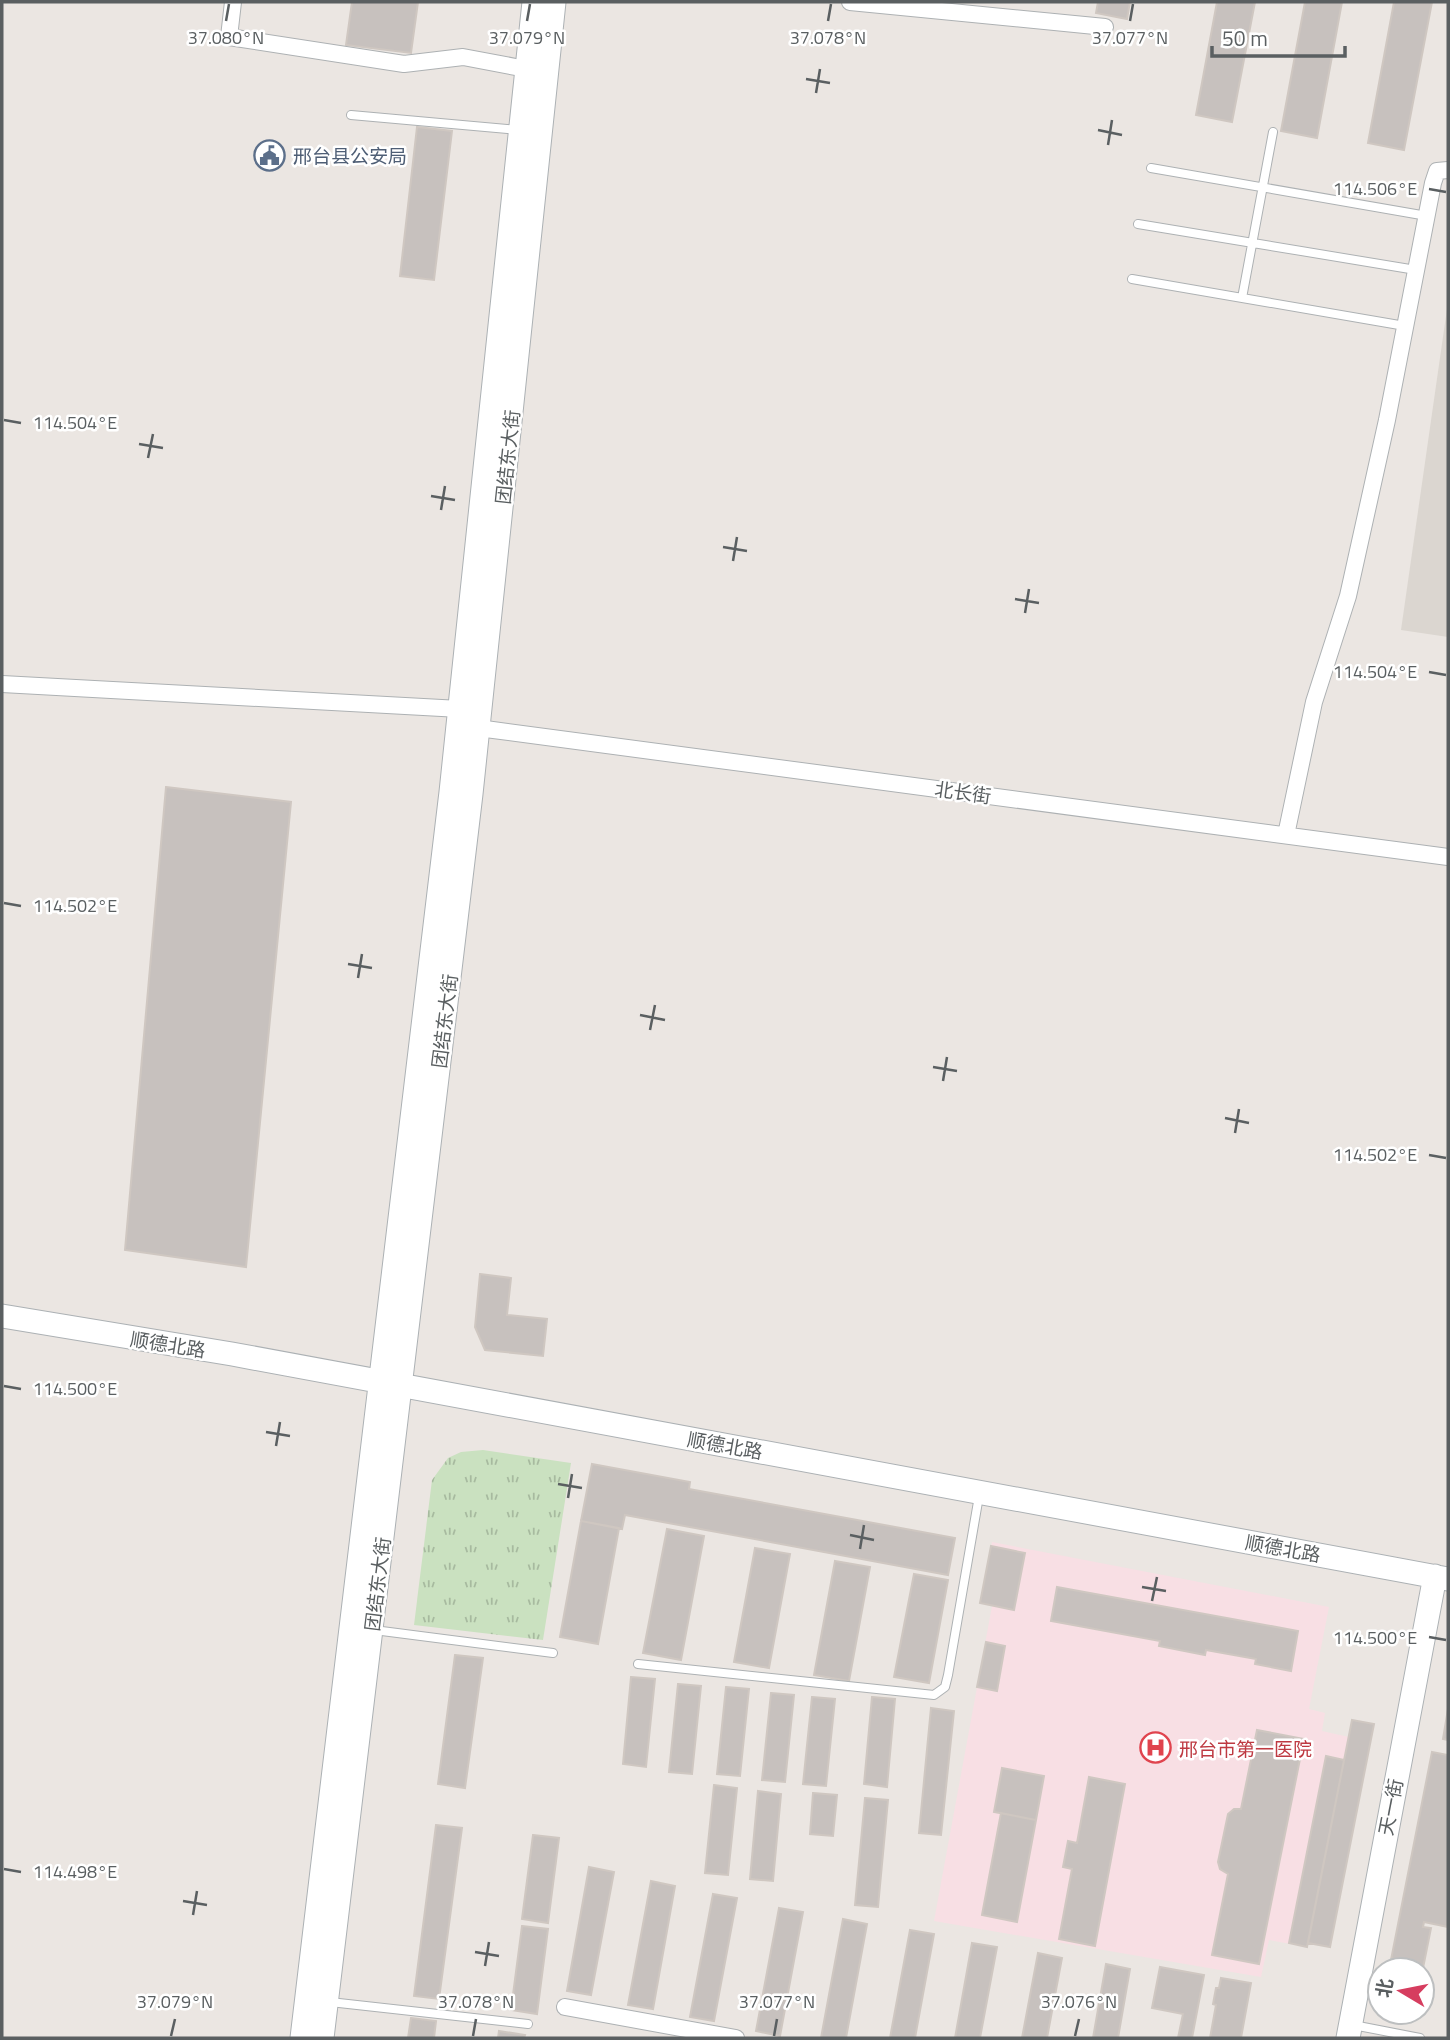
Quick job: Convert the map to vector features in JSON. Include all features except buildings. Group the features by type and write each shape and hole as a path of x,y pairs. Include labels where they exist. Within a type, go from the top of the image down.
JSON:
{"main road":[{"name":"团结东大街","path":"322,2038 371,1629 390,1384 534,2"},
{"name":"团结东大街","path":"302,2038 478,728 554,2"},
{"name":"顺德北路","path":"2,1316 390,1384 1442,1577"},
{"name":"天一街","path":"1349,2031 1442,1577"}],"street":[{"path":"233,2 229,37 404,64 463,57 521,68"},
{"path":"850,2 1105,27"},
{"path":"1286,835 1314,702 1348,596 1437,171 1448,170"},
{"path":"2,684 460,709"},
{"name":"北长街","path":"478,728 1448,857"},
{"path":"565,2007 706,2036 736,2038"}],"lane":[{"path":"351,115 520,130"},
{"path":"1242,298 1273,132"},
{"path":"1151,168 1427,216"},
{"path":"1138,223 1416,270"},
{"path":"1132,279 1405,326"},
{"path":"638,1664 934,1695 945,1687 948,1675 980,1492"},
{"path":"371,1629 554,1653"},
{"path":"327,2001 528,2024"},
{"path":"1349,2031 1420,2038"}],"shaded area":[{"path":"1448,302 1448,637 1401,630"},
{"name":"邢台市第一医院","path":"992,1542 1329,1607 1309,1709 1325,1713 1322,1731 1349,1737 1307,1947 1269,1940 1261,1977 934,1921 992,1606 980,1603"}],"green space":[{"path":"483,1450 571,1463 543,1640 414,1625 432,1480 448,1458 461,1452"}],"place":[{"name":"邢台县公安局","path":"270,155"},
{"name":"邢台市第一医院","path":"1156,1748"}]}
